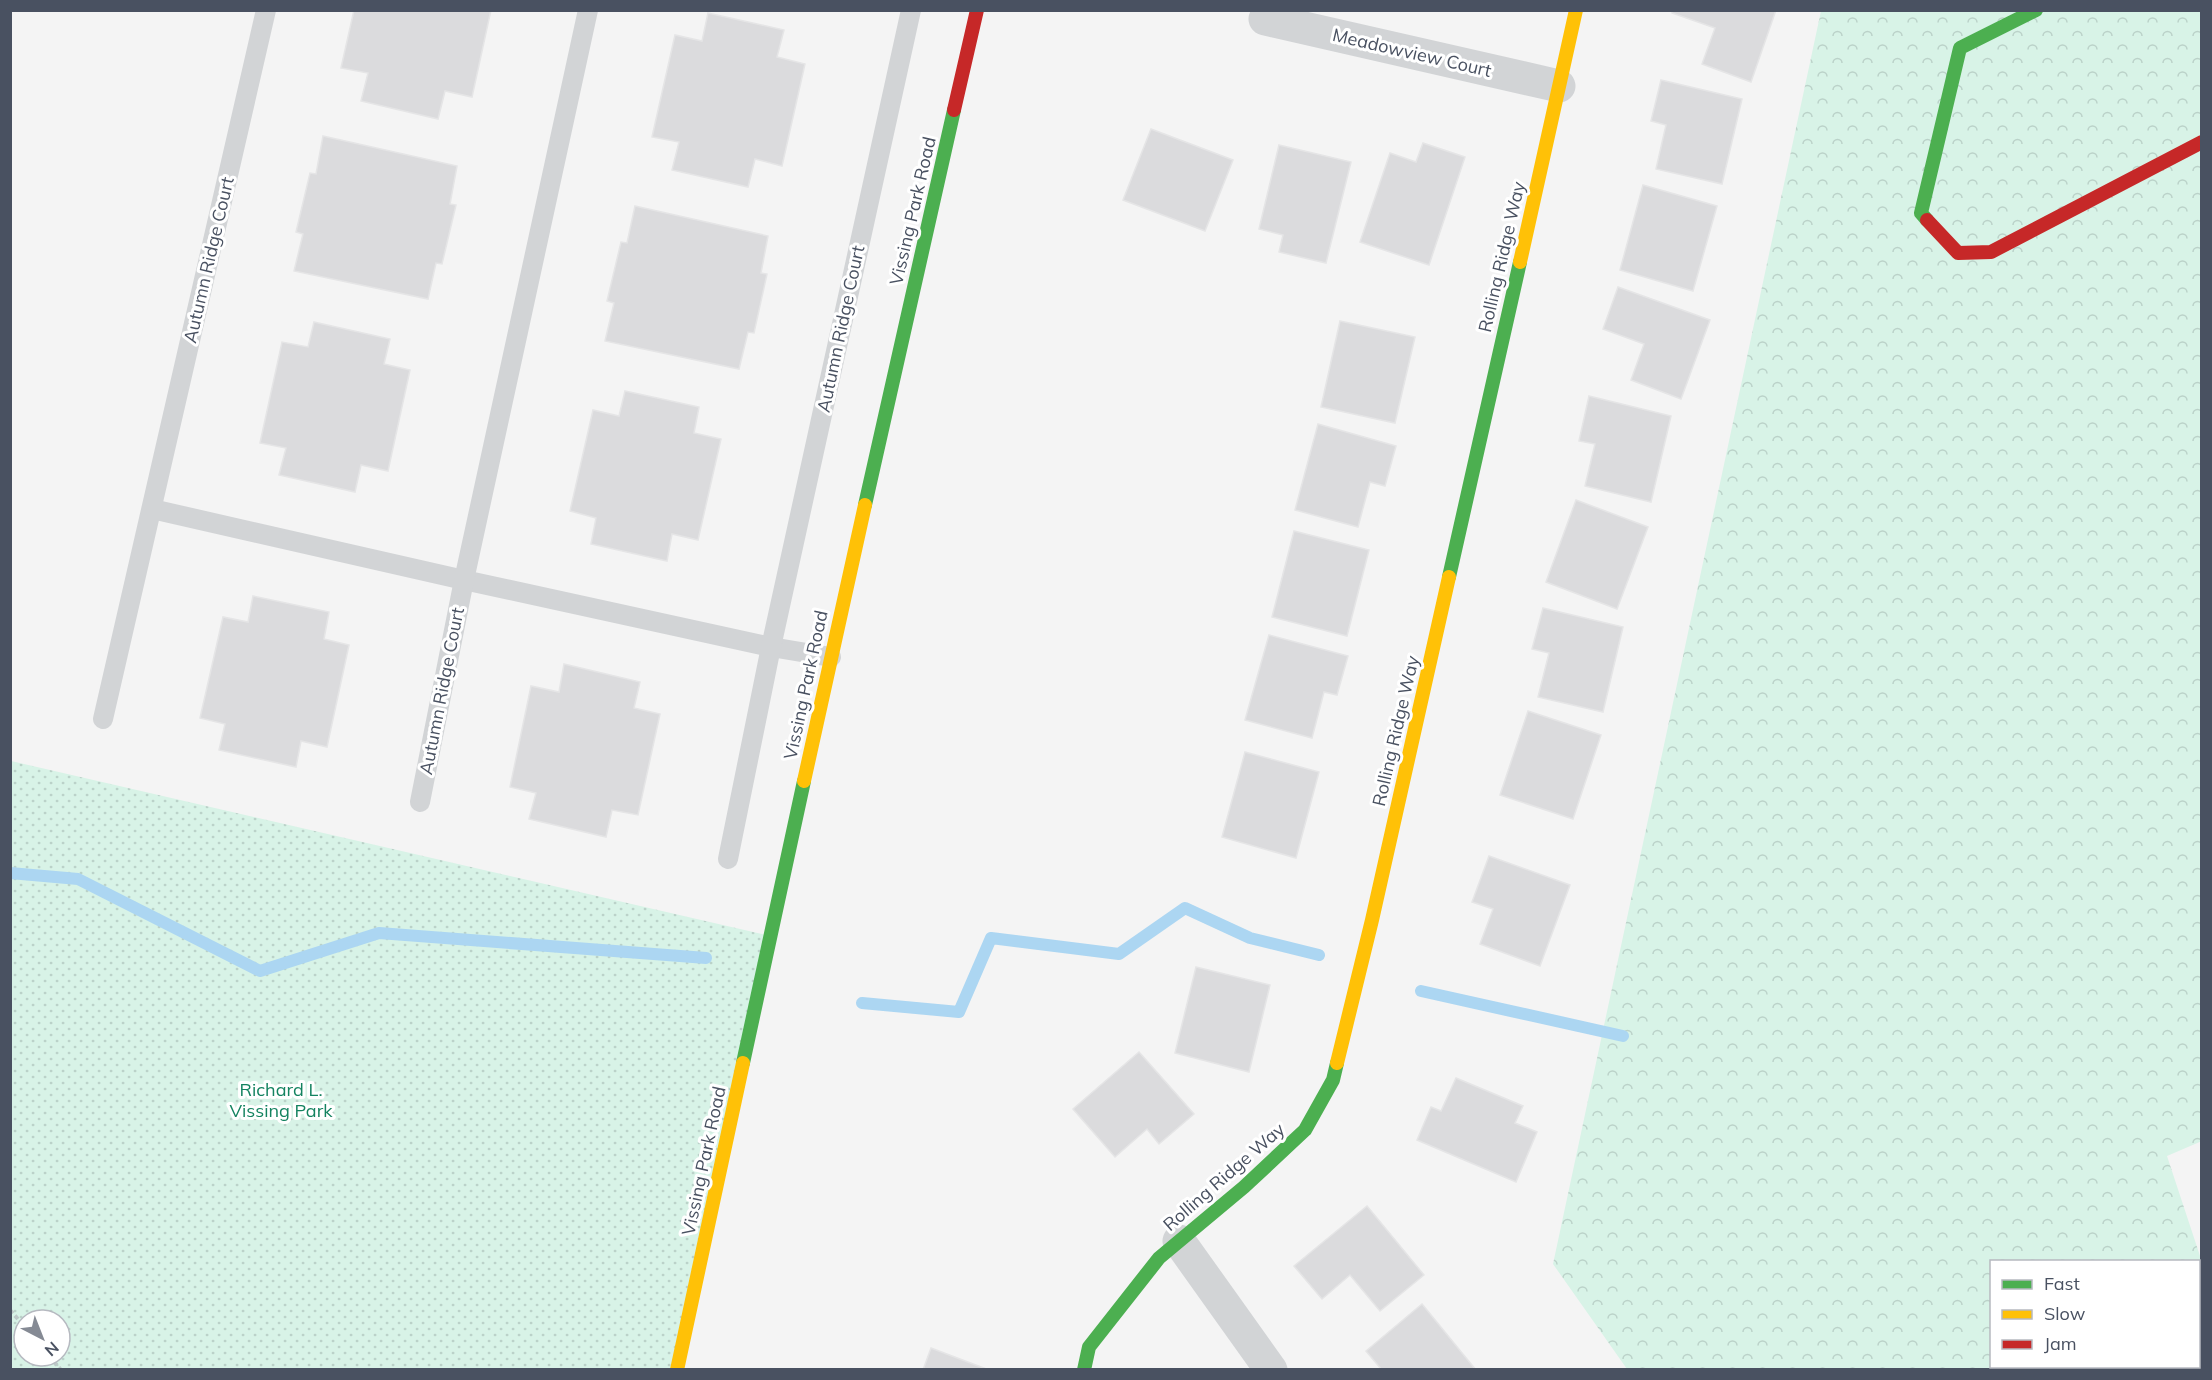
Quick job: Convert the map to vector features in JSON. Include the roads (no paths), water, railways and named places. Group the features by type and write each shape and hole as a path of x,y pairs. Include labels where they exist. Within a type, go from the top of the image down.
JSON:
{"street":[{"name":"Vissing Park Road","path":"677,1370 831,657 977,10"},
{"name":"Rolling Ridge Way","path":"1084,1370 1089,1347 1159,1258 1244,1187 1305,1130 1333,1080 1375,909 1576,10"},
{"path":"2036,10 1960,48 1921,213 1958,253 1991,252 2202,142"},
{"name":"Meadowview Court","path":"1265,19 1559,86"},
{"path":"1179,1240 1272,1370"}],"lane":[{"name":"Autumn Ridge Court","path":"103,719 266,10"},
{"name":"Autumn Ridge Court","path":"420,802 464,580 588,10"},
{"name":"Autumn Ridge Court","path":"728,860 771,647 911,10"},
{"path":"152,510 771,647 831,657"}],"waterway":[{"path":"10,873 78,879 260,971 379,933 706,958"},
{"path":"862,1003 959,1012 991,938 1119,954 1185,908 1250,938 1319,955"},
{"path":"1421,991 1623,1036"}],"park label":[{"name":"Richard L. Vissing Park","path":"281,1100"}]}
